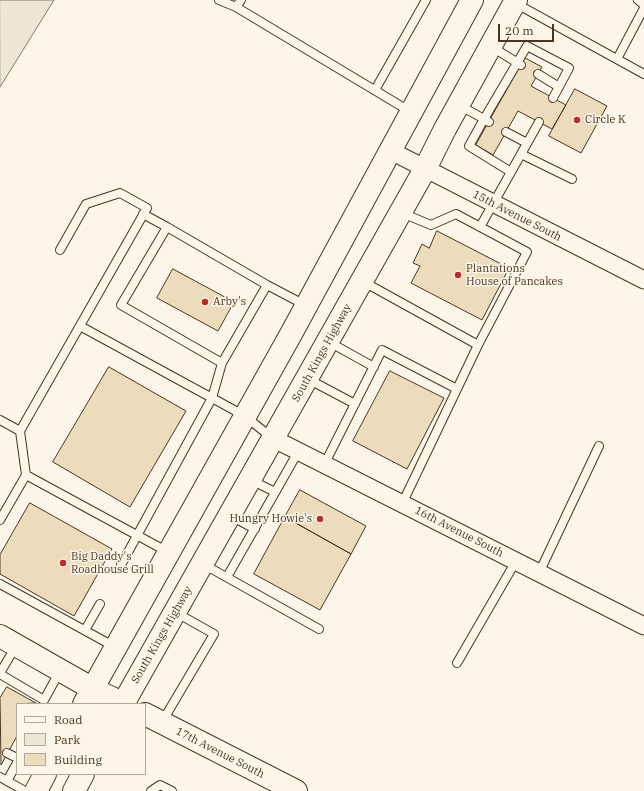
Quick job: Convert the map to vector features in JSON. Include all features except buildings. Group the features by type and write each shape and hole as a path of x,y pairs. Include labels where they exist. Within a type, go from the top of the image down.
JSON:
{"main road":[{"path":"88,696 306,306 472,0"},
{"name":"South Kings Highway","path":"124,703 401,212 516,1"},
{"path":"8,640 60,671 88,696 119,703"},
{"name":"17th Avenue South","path":"153,718 296,791"},
{"path":"36,791 44,775"},
{"path":"74,791 82,775"}],"street":[{"name":"15th Avenue South","path":"391,151 644,280"},
{"name":"16th Avenue South","path":"274,439 644,626"}],"lane":[{"path":"219,0 238,4 412,112"},
{"path":"375,90 426,0"},
{"path":"638,0 644,5"},
{"path":"516,1 644,74"},
{"path":"617,59 644,8"},
{"path":"491,46 519,64"},
{"path":"511,172 469,146 487,121 519,64 527,46 569,68 553,98"},
{"path":"538,74 559,87"},
{"path":"459,105 487,121"},
{"path":"480,227 539,122"},
{"path":"506,132 528,143"},
{"path":"521,154 572,179"},
{"path":"0,520 26,475 20,431 147,208 120,193 86,204 60,250"},
{"path":"401,212 431,225 456,214 527,252 478,345 402,504"},
{"path":"143,214 306,306"},
{"path":"166,227 121,305 222,363"},
{"path":"362,281 478,345"},
{"path":"121,565 212,398 222,363 267,285"},
{"path":"80,326 245,416 274,439"},
{"path":"328,342 374,367"},
{"path":"324,464 382,350 457,388"},
{"path":"307,379 355,404"},
{"path":"0,420 20,431"},
{"path":"538,573 599,446"},
{"path":"228,577 298,452"},
{"path":"26,475 169,552"},
{"path":"251,479 275,492"},
{"path":"230,515 255,529"},
{"path":"457,663 516,561"},
{"path":"203,564 319,629"},
{"path":"0,584 116,647"},
{"path":"85,630 100,604"},
{"path":"153,718 214,634 175,612"},
{"path":"8,640 0,673 44,702 60,671"},
{"path":"7,753 16,758"},
{"path":"16,764 3,779 25,791"},
{"path":"151,791 160,785 172,791"}],"green space":[{"path":"0,0 54,0 0,87"}],"place":[{"name":"Circle K","path":"577,120"},
{"name":"Plantations House of Pancakes","path":"458,275"},
{"name":"Arby's","path":"205,302"},
{"name":"Hungry Howie's","path":"320,519"},
{"name":"Big Daddy's Roadhouse Grill","path":"63,563"}]}
